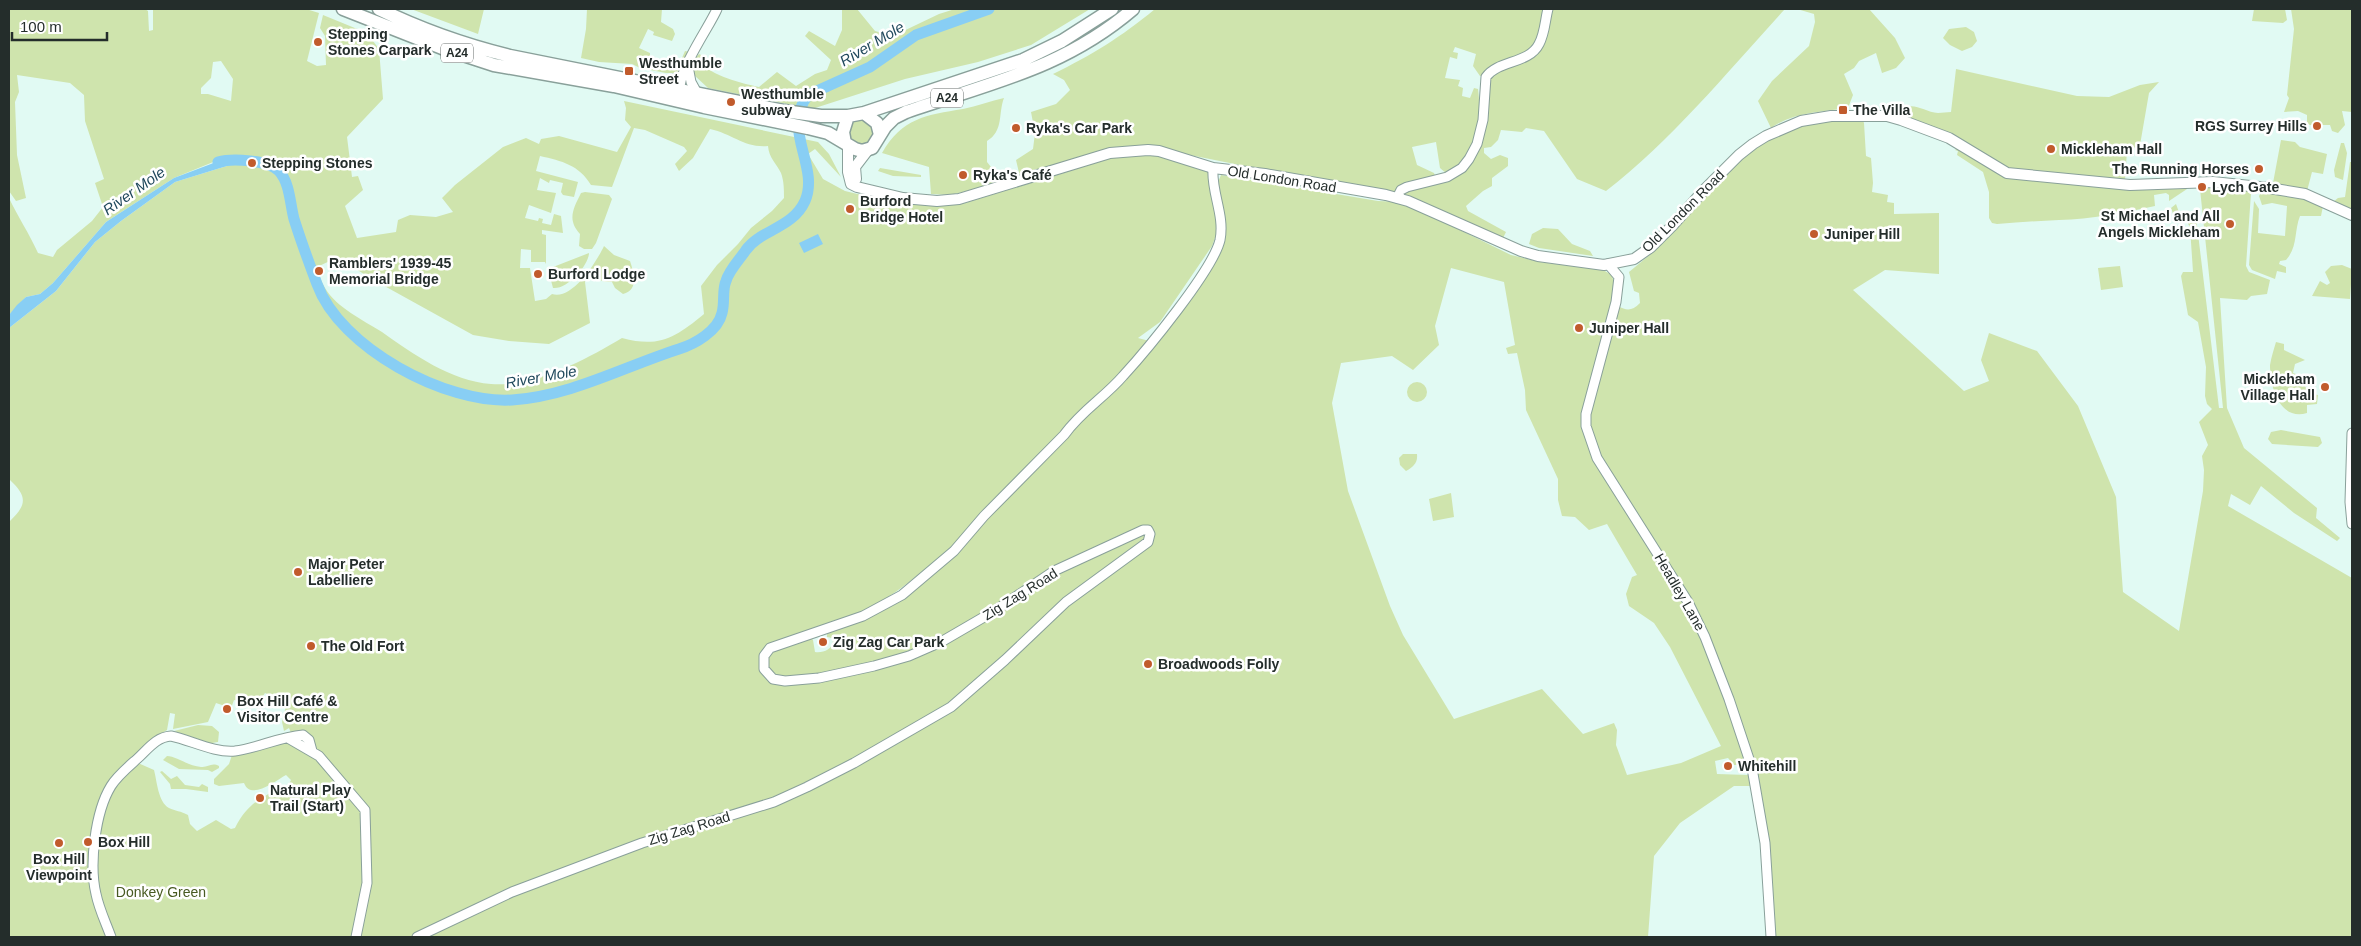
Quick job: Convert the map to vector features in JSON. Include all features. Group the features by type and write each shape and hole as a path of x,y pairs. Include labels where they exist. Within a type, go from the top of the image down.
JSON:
{"highway":[{"name":"A24","path":"343,9 442,48 486,63 517,70 614,86 688,103 783,117 810,115 848,116"},
{"name":"A24","path":"379,9 397,18 489,50 697,93 783,117 808,128 828,133 847,144"},
{"name":"A24","path":"864,113 1023,60 1062,41 1112,9"},
{"name":"A24","path":"880,135 894,118 906,112 1023,74 1062,56 1094,38 1133,9"},
{"path":"864,113 877,123 880,135 876,145 862,151 847,144 843,132 848,116 864,113"}],"main road":[{"name":"Old London Road","path":"864,188 890,196 915,199 937,201 959,199 1122,151 1159,151 1213,168 1265,174 1397,198 1408,201 1521,252 1555,259 1608,264 1634,259 1651,247 1739,155 1766,136 1801,120 1831,116 1887,116 1948,138 2006,172 2130,185 2214,182 2269,188 2306,194 2352,215"},
{"path":"847,144 849,180 857,187 864,188"},
{"path":"864,188 854,173 858,161 868,150"}],"street":[{"path":"688,103 679,89 683,76 717,9"},
{"path":"1397,198 1401,190 1407,187 1447,177 1466,164 1477,144 1483,120 1486,77 1494,68 1530,54 1538,46 1548,9"},
{"path":"688,63 691,82 697,93"},
{"path":"654,83 683,76"},
{"name":"Zig Zag Road","path":"417,937 512,892 642,843 774,802 807,788 854,763 951,706 990,674 1066,602 1148,542 1150,534 1148,530 1142,530 1054,571 1017,597 941,642 893,661 838,675 799,680 773,679 764,670 764,656 770,648 863,616 902,595 930,574 1064,435 1074,421 1124,376 1191,289 1219,244 1221,220 1212,178 1213,168"},
{"name":"Headley Lane","path":"1608,264 1619,277 1616,302 1586,414 1586,426 1597,458 1688,602 1705,637 1729,699 1752,768 1766,843 1771,937"},
{"path":"2352,433 2350,502 2352,524"},
{"path":"111,937 96,896 93,869 99,817 103,802 111,785 155,742 164,737 180,738 209,747 234,751 288,738 305,736 309,740 312,751 328,766 365,810 367,882 356,937"}],"green space":[{"name":"Donkey Green","path":"9,9 145,9 148,11 149,31 153,30 153,9 306,9 319,13 307,61 317,66 326,65 325,36 320,28 323,15 367,33 379,49 383,99 347,137 352,177 358,176 363,190 345,206 357,238 396,232 398,220 410,215 436,217 453,212 442,198 455,185 503,147 526,138 539,144 541,139 559,136 617,152 631,127 625,120 626,108 624,101 818,142 829,154 841,177 815,149 808,154 823,179 845,191 895,203 900,201 962,204 1125,154 1157,156 1208,172 1219,227 1212,246 1160,322 1138,338 1153,342 1214,261 1223,245 1224,220 1218,182 1221,175 1378,201 1403,202 1511,255 1540,262 1603,270 1612,275 1614,284 1612,308 1581,426 1595,458 1691,611 1716,672 1720,670 1711,645 1690,602 1599,457 1589,426 1588,415 1618,306 1629,309 1634,308 1640,303 1639,293 1634,291 1629,272 1664,242 1731,169 1765,142 1783,131 1801,124 1823,120 1862,119 1864,123 1866,156 1871,158 1872,192 1888,195 1887,202 1894,203 1894,214 1939,213 1939,274 1885,270 1853,290 1964,391 1989,381 1981,360 1989,333 2037,351 2078,406 2116,497 2123,592 2179,631 2203,491 2204,470 2202,456 2208,445 2199,422 2212,409 2207,404 2205,396 2206,367 2198,322 2188,315 2181,276 2183,272 2193,272 2190,227 2187,222 2175,219 2171,208 2176,204 2180,215 2188,216 2191,219 2196,217 2219,408 2223,408 2200,189 2202,184 2206,184 2248,190 2251,193 2246,266 2249,272 2270,280 2267,294 2251,296 2247,300 2220,298 2227,408 2244,448 2317,508 2316,518 2340,538 2337,541 2294,513 2261,486 2250,505 2231,494 2228,506 2352,578 2352,937 1771,937 1765,843 1752,768 1750,765 1734,765 1728,758 1715,761 1717,774 1748,775 1750,786 1734,786 1680,823 1654,856 1648,937 9,937 9,522 20,510 23,500 19,490 9,479 9,328 56,291 95,242 121,221 175,182 230,165 232,156 174,178 106,222 53,283 40,294 26,297 9,315 9,198 38,253 53,257 57,250 92,221 103,207 95,183 104,179 85,121 84,95 70,83 17,75 19,92 15,102 17,155 26,198 16,201 9,191","holes":["221,61 233,79 231,101 208,94 201,94 201,88 211,78 213,62","634,128 645,130 684,147 687,151 675,164 679,171 693,158 710,129 745,143 768,146 771,157 782,176 784,198 772,211 751,228 717,265 701,286 704,314 684,329 675,335 657,341 646,342 622,338 593,355 542,377 507,384 476,382 461,378 433,365 343,308 330,295 320,278 317,267 334,259 345,262 370,278 473,335 509,341 549,344 590,323 585,282 591,271 600,280 612,282 615,288 623,294 628,292 633,285 634,276 630,261 614,255 604,246 590,270 575,286 568,292 560,295 552,294 546,299 535,301 530,268 520,268 521,249 531,250 531,262 545,262 546,264 546,235 542,234 542,230 563,233 561,216 554,214 551,225 542,223 543,219 539,218 538,221 525,218 529,205 551,213 556,193 537,190 540,178 549,183 550,180 563,183 561,192 563,195 574,197 578,182 536,171 540,156 563,162 575,168 591,185 612,187","1451,268 1504,282 1515,345 1506,348 1508,354 1517,353 1525,390 1526,410 1558,479 1558,500 1562,516 1575,517 1589,530 1607,524 1637,575 1632,577 1626,594 1629,606 1654,623 1670,647 1721,746 1681,763 1627,775 1616,745 1617,730 1614,723 1583,734 1542,689 1454,719 1403,635 1390,606 1348,491 1332,403 1341,363 1392,356 1413,370 1439,345 1435,326","932,563 938,570 913,590 886,607 857,622 827,633 827,637 832,638 833,641 831,647 827,650 815,652 811,638 777,648 768,659 768,666 773,676 807,678 869,665 944,635 1039,580 1042,583 1007,607 956,636 929,650 883,667 805,684 784,684 768,680 763,675 760,656 769,647 780,641 823,628 857,614 887,598","1058,604 1060,607 1049,619 988,679 962,701 921,728 804,790 728,820 675,834 673,829 765,802 812,782 933,715 955,699 1000,660","265,693 287,702 282,722 284,731 289,728 291,733 289,741 232,755 229,764 214,779 214,784 219,786 244,783 247,788 257,790 270,785 286,775 291,780 289,784 264,796 251,806 235,828 231,829 216,820 197,831 190,824 188,815 169,808 162,801 154,770 138,763 145,754 162,742 159,735 167,730 170,713 175,714 173,729 208,722 216,703 231,708 234,700 257,705","101,799 105,801 100,822 95,878 90,878 92,849"]},
{"path":"411,9 484,9 478,34"},
{"path":"587,9 662,9 661,22 673,29 675,34 672,41 653,35 654,32 648,29 639,48 650,53 650,59 667,62 670,58 682,58 685,51 690,52 680,73 666,73 640,68 632,64 599,62 581,58"},
{"path":"842,9 857,9 875,31 893,36 939,14 955,9 1090,9 1031,45 978,62 905,79 812,109 708,88 694,75 692,62 699,54 703,56 700,62 705,67 719,75 736,81 759,87 777,72 796,86 815,74 827,70 831,60 805,36 809,31 835,46 842,30"},
{"path":"1155,9 1785,9 1677,127 1631,171 1606,191 1577,179 1544,131 1526,128 1522,132 1501,130 1498,140 1491,147 1484,148 1484,153 1491,159 1500,155 1508,158 1508,166 1492,178 1492,186 1483,191 1466,206 1468,211 1506,232 1502,240 1419,203 1420,200 1403,195 1406,189 1449,180 1468,168 1473,156 1487,83 1493,75 1480,76 1473,66 1476,54 1455,47 1453,52 1458,53 1457,59 1450,57 1445,78 1460,80 1458,86 1463,88 1462,96 1470,98 1474,88 1478,89 1478,125 1471,149 1457,168 1447,174 1440,168 1436,142 1412,147 1417,165 1434,173 1436,178 1402,186 1394,193 1334,184 1145,146 1110,148 1020,177 1016,160 1033,149 1035,133 1031,112 1056,104 1070,90 1064,80 1053,74 1106,45"},
{"path":"1797,9 1869,9 1895,38 1905,58 1896,68 1882,73 1876,53 1859,61 1854,68 1844,74 1853,95 1848,108 1798,116 1771,128 1758,101 1772,81 1809,46 1815,22 1814,14"},
{"path":"2254,9 2285,9 2287,20 2283,23 2252,21"},
{"path":"2291,9 2352,9 2352,112 2342,111 2345,125 2338,133 2332,131 2330,125 2317,127 2307,124 2307,115 2298,111 2284,112 2289,98 2287,95 2294,29"},
{"path":"1966,27 1974,32 1977,41 1972,47 1962,51 1950,45 1943,38 1949,29"},
{"path":"1956,69 2077,96 2109,97 2140,85 2159,82 2149,93 2140,145 2127,151 2125,180 2008,169 1899,115 1898,112 1903,108 1913,106 1938,113 1951,112"},
{"path":"1004,98 998,127 996,132 987,141 987,162 995,172 996,184 950,195 931,194 929,167 882,153 898,132 916,120"},
{"path":"861,120 870,124 874,133 870,142 861,146 852,142 848,133 852,124"},
{"path":"2281,140 2295,142 2300,147 2327,154 2323,174 2312,172 2307,191 2273,183"},
{"path":"2341,143 2344,143 2347,153 2343,180 2335,177 2334,170"},
{"path":"1958,147 1994,169 2187,187 2187,189 2169,201 2169,195 2166,193 2154,195 2155,206 2119,213 2083,218 1997,224 1992,223 1989,218 1989,192 1983,172 1957,155 1958,151 1955,150"},
{"path":"2350,162 2352,162 2352,211 2333,202 2338,198 2345,197"},
{"path":"880,168 921,175 921,177 893,176 878,171"},
{"path":"2262,191 2298,196 2323,206 2321,216 2300,216 2290,255 2286,260 2280,261 2279,264 2286,267 2286,273 2277,271 2275,279 2252,270 2249,265 2254,201 2259,209 2258,233 2285,236 2287,206 2272,203 2262,205 2259,196"},
{"path":"581,193 609,195 612,199 592,249 584,249 579,246 580,234 572,219 578,199"},
{"path":"1543,228 1558,229 1572,244 1590,251 1593,256 1539,248 1529,244 1532,234"},
{"path":"589,253 585,264 571,281 559,288 553,288 548,269"},
{"path":"2342,265 2352,269 2350,299 2312,296 2320,281 2327,285 2330,283 2325,272 2331,266"},
{"path":"2120,266 2123,287 2101,290 2098,268"},
{"path":"2276,342 2284,344 2284,350 2305,360 2295,364 2293,373 2304,377 2306,389 2318,395 2317,404 2307,405 2307,413 2297,414 2289,412 2283,407 2274,392 2270,365"},
{"path":"1413,382 1421,382 1427,388 1427,396 1421,402 1413,402 1407,396 1407,388"},
{"path":"2281,430 2320,437 2322,443 2318,447 2272,444 2268,439 2271,432"},
{"path":"1403,454 1417,454 1417,460 1406,471 1400,465 1399,458"},
{"path":"1451,493 1454,517 1433,521 1429,499"},
{"path":"198,725 212,726 219,732 218,742 210,745 174,731"},
{"path":"167,756 196,766 214,765 219,766 219,768 212,772 208,770 179,769 163,760"},
{"path":"162,771 171,779 177,776 185,785 199,787 202,784 208,787 208,792 171,789 170,784 160,772"}],"water":[{"path":"232,156 230,165 175,182 121,221 95,242 56,291 9,328 9,315 17,305 26,297 40,294 53,283 106,222 174,178"},
{"path":"818,234 823,244 804,253 799,243"}],"waterway":[{"name":"River Mole","path":"218,162 232,160 259,162 274,167 279,171 288,188 294,219 305,252 317,284 329,308 348,330 371,350 398,368 427,382 457,393 486,399 512,400 555,393 597,380 685,347 711,331 720,320 727,277 735,265 752,243 793,217 805,201 808,175 799,135 798,121 801,108 808,95 870,67 916,35 989,9"}],"place":[{"name":"Stepping Stones Carpark","path":"318,42"},
{"name":"Westhumble Street","path":"629,71"},
{"name":"Westhumble subway","path":"731,102"},
{"name":"The Villa","path":"1843,110"},
{"name":"RGS Surrey Hills","path":"2317,126"},
{"name":"Ryka's Car Park","path":"1016,128"},
{"name":"Mickleham Hall","path":"2051,149"},
{"name":"Stepping Stones","path":"252,163"},
{"name":"The Running Horses","path":"2259,169"},
{"name":"Ryka's Café","path":"963,175"},
{"name":"Lych Gate","path":"2202,187"},
{"name":"Burford Bridge Hotel","path":"850,209"},
{"name":"St Michael and All Angels Mickleham","path":"2230,224"},
{"name":"Juniper Hill","path":"1814,234"},
{"name":"Ramblers' 1939-45 Memorial Bridge","path":"319,271"},
{"name":"Burford Lodge","path":"538,274"},
{"name":"Juniper Hall","path":"1579,328"},
{"name":"Mickleham Village Hall","path":"2325,387"},
{"name":"Major Peter Labelliere","path":"298,572"},
{"name":"Zig Zag Car Park","path":"823,642"},
{"name":"The Old Fort","path":"311,646"},
{"name":"Broadwoods Folly","path":"1148,664"},
{"name":"Box Hill Café & Visitor Centre","path":"227,709"},
{"name":"Whitehill","path":"1728,766"},
{"name":"Natural Play Trail (Start)","path":"260,798"},
{"name":"Box Hill","path":"88,842"},
{"name":"Box Hill Viewpoint","path":"59,843"}]}
